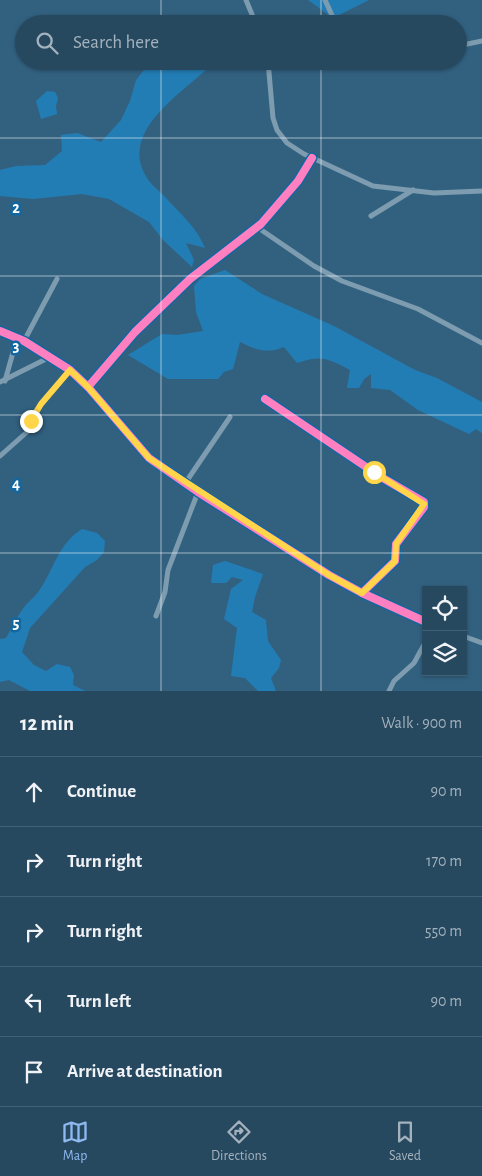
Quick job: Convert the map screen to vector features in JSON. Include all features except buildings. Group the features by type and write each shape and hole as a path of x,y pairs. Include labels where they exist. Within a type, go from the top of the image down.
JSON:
{"street":[{"path":"246,0 252,15"},
{"path":"325,0 332,15"},
{"path":"467,44 482,41"},
{"path":"269,70 273,118 277,130 287,143 312,158 373,186 434,193 482,191"},
{"path":"88,387 135,332 190,279 257,227 298,181 312,158"},
{"path":"370,216 414,190"},
{"path":"257,227 314,266 335,277 418,309 482,343"},
{"path":"24,341 57,279"},
{"path":"0,331 24,341 70,370 88,387 149,458 198,492 329,575 362,593 422,620"},
{"path":"2,381 17,338"},
{"path":"2,381 50,356"},
{"path":"0,456 28,432 34,413 70,370"},
{"path":"265,399 381,477 424,502 424,507 396,544 395,561 362,593"},
{"path":"186,482 230,417"},
{"path":"156,616 163,600 168,570 198,492"},
{"path":"467,637 482,643"},
{"path":"389,691 394,681 414,663 422,648"}],"shaded area":[{"path":"308,0 369,0 339,15 329,15"},
{"path":"144,70 206,70 156,116 146,131 140,146 140,161 147,178 188,221 202,241 205,248 186,243 194,260 192,267 163,240 149,222 109,199 82,194 33,199 0,196 0,170 16,166 45,165 62,151 61,135 77,133 101,142 121,120 130,101 136,80"},
{"path":"47,91 55,92 58,98 57,114 41,119 36,101"},
{"path":"225,270 262,294 334,326 415,370 437,378 482,402 482,433 476,429 469,434 418,410 390,390 371,388 371,374 364,379 359,388 347,388 350,370 324,359 313,359 297,363 284,347 267,351 240,342 233,369 224,372 218,379 168,379 128,355 162,334 177,335 203,331 196,312 194,286 200,279"},
{"path":"82,529 97,533 105,541 104,552 97,560 85,567 30,628 22,652 34,665 46,671 57,664 70,667 74,675 73,685 85,691 30,691 9,680 0,682 0,639 6,638 23,609 39,591 67,542"},
{"path":"225,561 263,574 252,612 266,620 268,641 281,660 279,668 271,678 276,691 258,691 245,678 231,676 237,628 224,619 231,589 243,580 232,577 226,583 211,583 213,565"}],"cycle path":[{"path":"88,387 135,332 190,279 261,224 298,181 312,158"},
{"path":"0,331 24,341 70,370 88,387 149,458 198,492 329,575 362,593 422,620"},
{"path":"265,399 381,477 424,502 424,507 396,544 395,561 362,593"}],"route":[{"path":"31,421 34,413 70,370 88,387 99,403 135,445 149,458 198,492 329,575 362,593 395,561 396,544 424,507 424,502 374,472"}]}
